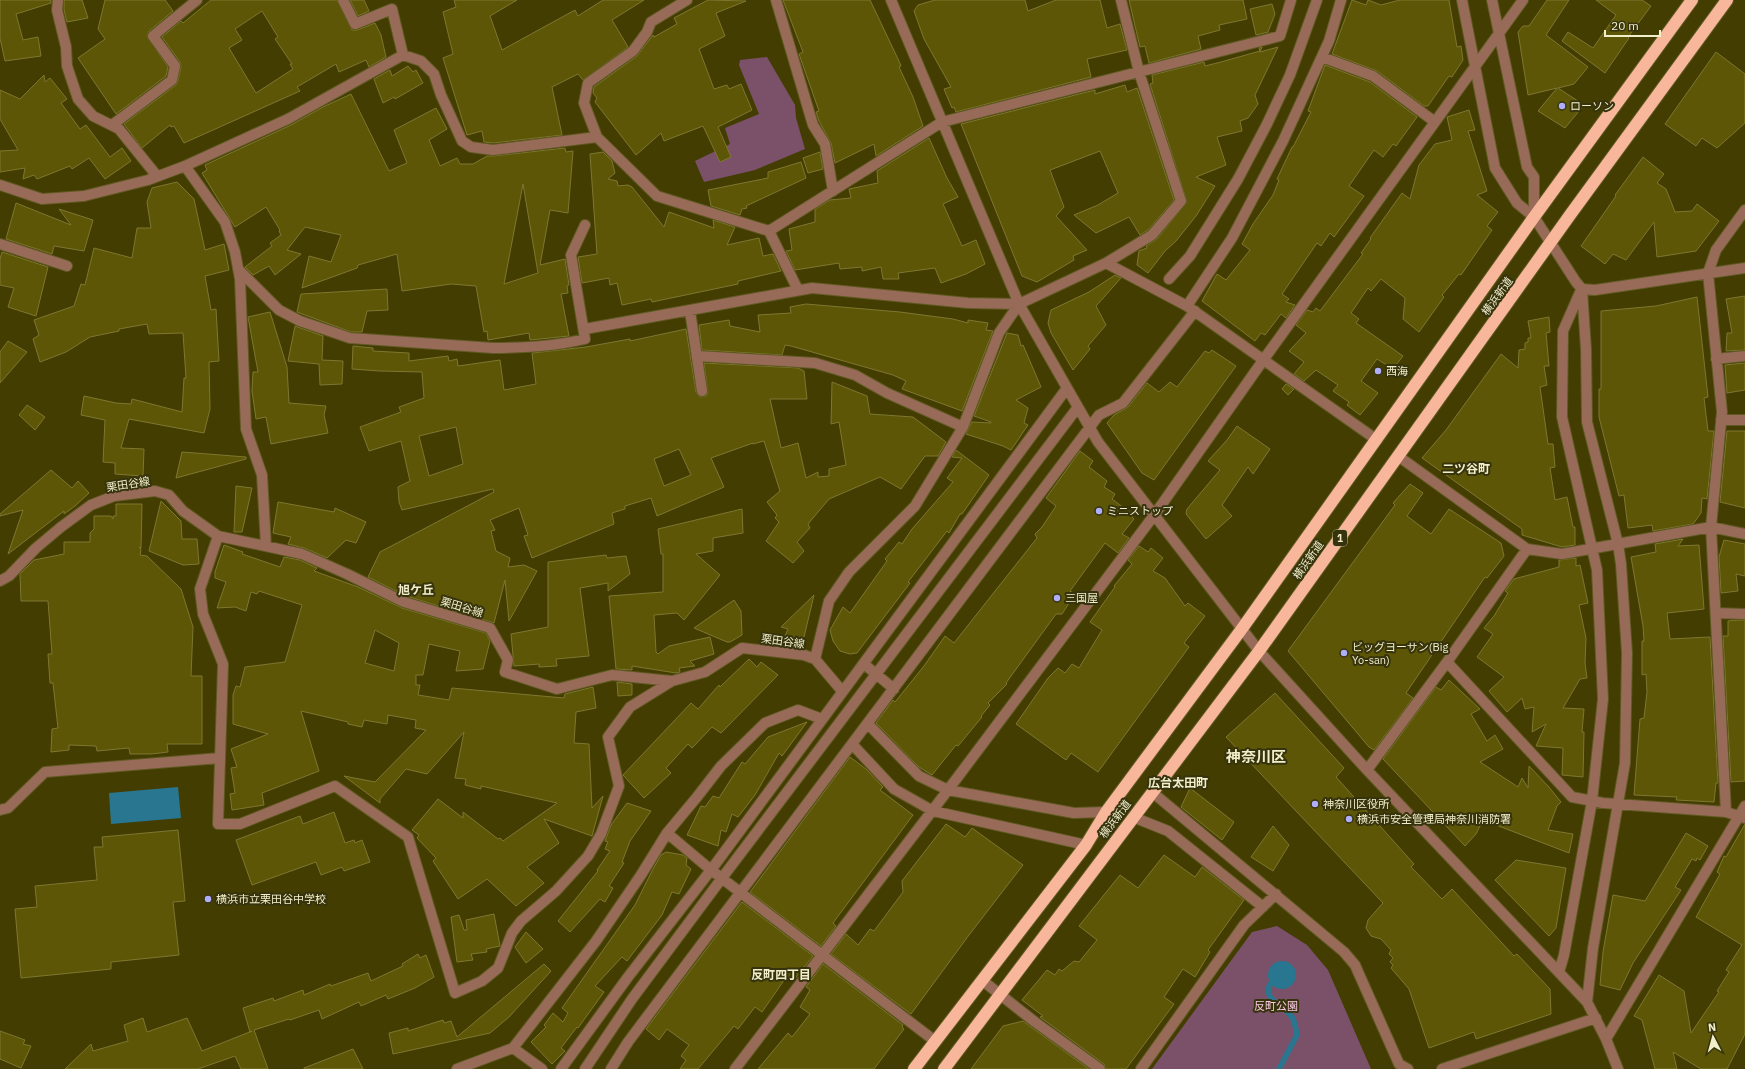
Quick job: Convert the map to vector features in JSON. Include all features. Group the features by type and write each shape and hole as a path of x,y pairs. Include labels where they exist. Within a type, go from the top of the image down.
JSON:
{"highway":[{"name":"横浜新道","path":"914,1069 1086,845 1106,812 1241,630 1534,217 1692,0"},
{"name":"横浜新道","path":"944,1069 1259,651 1551,244 1570,215 1727,0"}],"street":[{"path":"58,0 57,10 66,47 67,66 78,99 93,116 119,129 157,176"},
{"path":"112,125 172,80 174,66 153,36 197,0"},
{"path":"343,0 355,24 392,9 403,55"},
{"path":"687,0 651,22 648,32 633,51 588,83 584,103 597,137 657,196 769,231 798,290"},
{"path":"776,0 813,125 825,144 833,191"},
{"path":"891,0 1019,304 1098,442 1155,514 1241,630 1259,651 1367,770 1587,1002 1606,1039 1618,1069"},
{"path":"585,329 812,288 968,304 1019,304 1106,263 1152,235 1181,202 1139,72 1120,0"},
{"path":"769,231 942,122 1280,36 1291,0"},
{"path":"1169,279 1190,256 1238,179 1290,76 1318,0"},
{"path":"611,1069 628,1042 894,690 1089,428 1099,415 1123,403 1191,308 1232,238 1283,141 1329,41 1341,0"},
{"path":"1462,0 1495,168 1517,203 1534,217 1582,289 1586,349 1587,422 1618,544 1621,564 1627,652 1624,763 1593,948 1587,1002"},
{"path":"735,1069 933,811 1155,514 1523,0"},
{"path":"1490,2 1499,33 1527,167 1534,177 1534,217"},
{"path":"0,184 42,199 84,196 157,176 185,166 288,120 403,55 421,61 434,74 441,95 462,141 471,147 493,150 597,137"},
{"path":"1322,57 1373,76 1435,122"},
{"path":"185,166 225,222 235,252 240,286 246,429 262,476 266,546"},
{"path":"1726,812 1712,527 1722,412 1708,273 1716,250 1745,210"},
{"path":"238,269 279,310 300,321 350,338 510,348 579,340 585,339 585,329 571,255 585,225"},
{"path":"0,244 67,266"},
{"path":"1106,263 1191,308 1377,440"},
{"path":"1582,289 1595,290 1745,268"},
{"path":"1559,972 1564,955 1592,801 1603,699 1597,570 1562,417 1563,331 1582,289"},
{"path":"815,659 829,601 849,572 915,506 963,427 999,333 1019,304"},
{"path":"690,311 702,391"},
{"path":"697,356 815,363 855,375 887,393 963,427"},
{"path":"1716,359 1745,356"},
{"path":"561,1069 628,977 711,870 1067,388"},
{"path":"584,1069 632,999 722,878 1078,407"},
{"path":"1721,420 1745,420"},
{"path":"1398,456 1527,549 1562,554 1712,527 1745,534"},
{"name":"栗田谷線","path":"0,581 9,576 36,548 61,527 91,505 114,496 155,491 169,495 183,511 218,536 302,554 404,602 490,628 508,660 506,672 557,689 612,675 672,681 705,672 742,648 804,655 815,659 842,691"},
{"path":"218,536 200,589 203,614 223,664 218,824 240,824 335,786 408,837 455,993 482,981 498,968 512,933 521,921 556,891 588,856 601,834 619,786 608,737 630,707 672,681"},
{"path":"1367,770 1447,662 1527,549"},
{"path":"1716,613 1745,614"},
{"path":"1447,662 1572,798 1618,804 1726,812 1742,817"},
{"path":"864,664 894,690"},
{"path":"457,1069 513,1048 596,941 641,875 666,833 721,766 765,723 798,710 822,719"},
{"path":"868,724 919,776 948,790 1074,813 1106,812"},
{"path":"852,744 894,789 933,811 1086,845"},
{"path":"0,810 8,808 45,772 220,758"},
{"path":"1152,792 1344,952 1354,965 1399,1064 1408,1069"},
{"path":"1606,1039 1742,817 1745,806"},
{"path":"1133,817 1168,831 1264,907"},
{"path":"666,833 711,870 935,1042"},
{"path":"1141,1069 1244,925 1276,894"},
{"path":"982,981 1000,996 1100,1069"},
{"path":"1442,1069 1596,1018"},
{"path":"513,1048 542,1069"}],"green space":[{"path":"767,57 795,105 796,118 805,149 755,170 704,182 695,161 730,144 725,128 759,114 739,65 740,60"},
{"name":"反町公園","path":"1277,926 1307,945 1328,970 1371,1069 1152,1069 1252,932"}],"water":[{"path":"178,787 181,818 111,824 109,793"},
{"path":"1282,961 1292,965 1296,975 1292,985 1282,989 1272,985 1268,975 1272,965"}],"building":[{"path":"0,0 51,0 51,3 16,14 23,40 38,37 41,56 5,61 0,38"},
{"path":"64,0 82,0 88,18 67,22 64,10"},
{"path":"105,0 165,0 173,11 149,31 147,36 168,67 166,76 116,114 78,58 105,39 98,29"},
{"path":"211,0 337,0 352,30 357,30 375,23 381,35 386,57 369,67 366,60 339,72 336,64 297,87 300,91 184,143 174,126 171,127 170,125 142,148 124,124 176,85 181,67 180,62 162,37 181,21 183,23","holes":["262,11 278,37 275,39 292,64 290,64 293,69 256,93 229,48 242,40 235,29"]},
{"path":"350,0 364,0 369,11 358,16"},
{"path":"454,0 517,0 490,16 502,50 575,10 578,16 603,0 644,0 612,20 628,47 583,80 578,74 552,87 562,135 493,143 484,142 482,131 467,135 443,58 453,54 443,12 456,7"},
{"path":"708,0 746,1 716,13 725,36 699,49 714,89 727,85 729,89 741,84 752,110 718,127 731,157 720,162 703,126 664,141 661,133 636,155 595,102 597,98 593,93 594,87 637,56 653,35 654,37 677,24 674,18"},
{"path":"783,0 870,0 901,66 899,67 913,97 923,126 876,156 874,144 835,163 831,143 819,121 816,112 819,111 799,54 803,52"},
{"path":"935,0 1025,0 1028,11 1056,0 1100,0 1107,28 1120,24 1127,50 1087,59 1091,77 956,112 954,107 952,108 944,89 951,87 924,39 914,11 918,5"},
{"path":"1129,0 1243,0 1247,19 1219,25 1220,30 1198,36 1201,49 1149,63 1145,46 1140,47"},
{"path":"1352,0 1366,5 1368,0 1381,5 1400,0 1449,0 1457,47 1461,46 1463,60 1452,77 1449,76 1428,106 1424,106 1377,71 1332,54"},
{"path":"1547,0 1569,0 1546,35 1588,67 1574,84 1558,88 1584,105 1565,128 1538,111 1557,88 1528,95 1518,32 1523,26 1529,26"},
{"path":"1596,0 1642,0 1651,6 1628,37 1629,38 1605,73 1562,41 1568,32 1593,48 1616,15"},
{"path":"1272,4 1275,14 1268,32 1256,35 1250,9"},
{"path":"1262,47 1260,52 1278,47 1255,95 1258,104 1248,118 1240,121 1242,131 1217,137 1226,165 1196,177 1215,186 1196,216 1148,273 1137,265 1139,251 1147,248 1146,246 1157,239 1187,202 1150,84 1153,83 1152,75 1204,62 1205,66 1221,62 1260,51 1259,48"},
{"path":"1716,52 1745,74 1745,123 1717,148 1702,138 1696,146 1665,124"},
{"path":"1325,65 1370,82 1417,117 1396,146 1393,144 1383,157 1374,150 1349,186 1364,196 1334,237 1330,233 1321,246 1317,243 1282,294 1289,299 1286,302 1295,305 1286,318 1281,314 1265,335 1261,333 1255,341 1202,301 1217,274 1226,280 1250,250 1242,244 1253,224 1273,195 1279,180 1277,179 1311,112 1308,111"},
{"path":"408,66 413,72 416,70 423,83 395,99 394,97 383,103 374,79 390,70 392,76"},
{"path":"44,75 45,82 50,78 67,99 61,103 80,129 86,125 110,157 122,148 131,161 105,179 89,158 72,169 70,166 37,179 34,175 23,179 25,168 0,172 0,151 18,150 0,119 0,90 20,99"},
{"path":"1125,85 1127,92 1137,88 1174,200 1148,230 1140,235 1129,217 1096,233 1074,215 1098,205 1118,193 1100,151 1050,170 1064,207 1056,216 1087,250 1073,256 1074,260 1037,282 1022,276 961,124 1095,90 1095,94"},
{"path":"351,94 389,171 407,163 394,130 436,108 447,129 429,140 440,166 457,158 460,164 473,164 487,156 565,148 566,152 573,151 568,213 550,210 540,265 565,259 569,285 567,286 568,293 561,294 569,336 530,340 529,333 488,340 487,331 484,332 476,286 451,284 402,291 397,254 358,265 357,268 302,288 309,256 331,262 341,235 305,227 287,250 301,254 275,275 269,266 253,275 245,267 272,246 270,243 281,235 280,230 266,207 235,227 202,173 207,170 205,165 291,125 323,107","holes":["523,184 538,273 504,284"]},
{"path":"1469,110 1475,130 1468,131 1487,191 1477,195 1498,212 1487,226 1492,230 1461,275 1459,274 1442,295 1444,297 1419,332 1403,319 1405,298 1381,279 1371,291 1368,288 1351,313 1359,319 1356,323 1403,356 1393,369 1377,359 1361,381 1378,393 1360,415 1347,405 1349,402 1333,391 1338,385 1316,370 1304,381 1294,374 1304,362 1289,351 1306,333 1296,325 1307,310 1313,312 1316,308 1320,311 1363,254 1361,253 1371,239 1370,238 1402,193 1410,199 1419,165 1435,144 1452,140 1447,117"},
{"path":"929,138 947,178 958,197 943,204 962,246 976,240 985,264 966,274 941,283 935,268 898,273 899,279 883,279 881,267 862,271 862,267 840,269 839,263 795,270 786,251 792,250 789,229 815,222 815,209 830,200 851,198 849,189 878,183 877,171"},
{"path":"603,152 612,161 615,173 608,179 617,181 618,186 628,185 632,187 664,227 669,212 714,228 713,220 735,227 727,245 759,238 763,256 773,254 781,271 738,281 738,284 652,302 651,299 622,305 617,283 610,285 609,278 582,283 578,257 597,254 590,154"},
{"path":"820,152 823,169 808,173 803,158"},
{"path":"1643,157 1664,174 1657,183 1666,189 1675,212 1692,211 1697,204 1719,221 1696,251 1657,257 1654,222 1626,260 1613,254 1605,264 1581,246 1616,196 1615,195"},
{"path":"801,162 806,178 746,206 747,208 742,209 740,215 711,206 708,190 768,178 768,172"},
{"path":"177,182 194,199 205,250 224,244 229,270 205,276 211,310 216,309 219,361 209,362 210,409 204,433 129,419 121,448 144,449 143,476 115,474 115,463 103,462 105,420 81,415 84,396 116,403 131,404 132,399 182,412 184,378 186,378 183,333 149,334 147,324 119,329 119,331 90,337 66,352 40,362 33,339 39,335 34,320 74,306 81,284 85,285 94,248 132,258 137,228 151,228 147,202 152,188"},
{"path":"16,203 71,225 59,209 93,220 84,251 54,246 52,254 6,239"},
{"path":"2,252 48,267 36,316 8,307 14,288 0,285 0,259"},
{"path":"1115,275 1121,278 1096,306 1106,325 1088,346 1090,349 1073,370 1051,333 1048,323 1051,310 1089,292"},
{"path":"387,289 388,310 367,311 362,332 351,332 297,312 301,294"},
{"path":"1745,296 1745,350 1726,351 1727,333 1732,333 1726,299"},
{"path":"1697,297 1708,397 1704,398 1708,431 1714,431 1707,499 1702,498 1701,513 1693,524 1653,531 1652,525 1628,528 1624,495 1619,496 1599,417 1599,389 1601,389 1601,311 1656,306"},
{"path":"806,304 900,312 953,319 968,323 968,320 988,323 986,330 993,331 962,411 902,389 906,381 893,375 791,346 785,345 782,355 702,350 699,325 729,320 730,326 760,332 758,315 791,313 790,307"},
{"path":"270,312 287,367 289,403 326,406 324,415 328,433 271,444 266,417 256,419 252,391 253,372 258,372 248,317"},
{"path":"1549,317 1550,332 1546,333 1549,366 1544,366 1547,385 1540,387 1548,444 1553,444 1555,467 1550,468 1555,500 1567,497 1573,527 1575,527 1575,545 1562,547 1522,535 1522,529 1422,458 1446,430 1501,354 1518,368 1519,350 1525,349 1525,343 1528,342 1528,338 1531,338 1528,321"},
{"path":"295,326 323,336 322,360 343,361 342,384 320,385 319,364 288,361"},
{"path":"686,329 696,392 700,397 706,396 708,393 704,363 798,368 804,371 807,399 770,399 781,448 798,443 806,478 818,472 818,477 829,476 829,469 846,465 839,422 831,424 832,382 867,396 870,414 913,417 946,442 938,456 925,456 901,489 880,477 829,499 808,524 810,528 797,542 804,551 793,563 766,541 779,522 775,518 777,515 767,502 780,491 764,441 753,443 711,458 724,487 657,516 651,498 625,506 625,509 612,513 614,524 532,558 524,536 528,535 519,508 490,520 495,530 491,531 496,551 510,558 508,567 524,565 537,571 509,621 505,580 494,623 406,596 368,577 380,552 494,492 493,489 402,510 399,502 398,487 410,481 401,441 369,451 360,427 401,412 399,407 424,398 422,372 352,369 353,346 373,348 373,351 409,353 409,361 448,356 449,361 457,359 458,366 500,360 504,390 536,384 532,353 586,347 630,339 630,341","holes":["456,427 463,464 429,476 419,436","679,449 691,475 664,486 654,459"]},
{"path":"1007,333 1018,335 1021,346 1023,345 1041,387 1016,400 1028,408 1024,423 1028,425 1011,450 966,434 972,422 991,423 974,416"},
{"path":"8,341 27,352 0,383 0,352"},
{"path":"1212,350 1236,366 1154,480 1142,473 1107,423 1114,415 1128,407 1147,383 1159,392 1170,382 1177,387 1205,351 1209,353"},
{"path":"1745,363 1745,390 1727,393 1725,365"},
{"path":"1286,384 1294,389 1288,395 1282,389"},
{"path":"27,405 45,417 35,430 19,415"},
{"path":"1237,426 1270,449 1253,474 1248,467 1222,505 1232,516 1206,539 1186,514 1187,509 1220,470 1208,461 1227,440"},
{"path":"1727,431 1745,431 1745,508 1720,502"},
{"path":"956,450 989,475 962,514 960,514 949,533 947,531 857,653 850,654 840,651 833,641 830,630 843,607 850,613 887,561 885,559 899,542 902,544 912,529 953,482 947,478 962,458 952,457"},
{"path":"1080,451 1093,461 1089,467 1107,481 1104,487 1115,494 1112,499 1132,514 1134,519 1122,534 1129,538 1118,553 1105,543 1070,591 1075,594 1062,614 1056,614 1006,683 1007,684 988,703 990,705 981,716 982,717 958,746 956,745 932,775 919,767 876,723 893,700 895,702 924,666 945,636 954,643 1037,538 1035,534 1042,527 1056,506 1046,498"},
{"path":"182,452 246,457 246,459 176,478"},
{"path":"51,470 72,488 78,481 89,493 75,506 64,514 64,511 8,554 23,510 0,516 0,514"},
{"path":"1410,484 1423,493 1407,516 1431,534 1449,509 1501,543 1504,556 1487,578 1485,577 1406,693 1413,698 1374,750 1369,747 1288,651 1395,505 1393,503"},
{"path":"236,486 252,488 242,532 234,532"},
{"path":"161,501 181,521 182,539 197,539 199,564 183,565 149,551"},
{"path":"278,502 334,512 335,508 366,522 356,543 346,540 327,558 304,548 288,544 291,537 273,533"},
{"path":"116,504 142,504 141,548 139,547 141,549 140,555 147,556 181,589 193,627 191,676 202,676 202,744 167,744 168,752 151,754 130,754 129,748 97,751 96,746 69,745 69,750 51,752 52,729 58,728 53,683 50,683 48,654 52,654 48,601 21,601 20,574 34,560 64,554 64,542 90,542 90,533 94,529 94,516 111,516 113,519 113,516 116,516"},
{"path":"742,509 743,533 713,538 713,551 696,554 720,575 684,620 677,613 654,615 656,652 658,654 669,646 710,637 714,654 690,661 695,666 679,668 680,672 676,673 632,666 632,670 616,669 609,596 663,592 663,554 661,554 658,529"},
{"path":"1683,539 1678,546 1699,545 1704,609 1667,613 1670,639 1710,637 1718,783 1716,783 1714,802 1676,800 1677,797 1634,795 1640,719 1644,718 1647,692 1646,674 1642,675 1642,641 1644,641 1643,626 1631,557 1656,552 1655,544"},
{"path":"1724,540 1745,544 1745,576 1736,574 1738,591 1721,593 1719,557"},
{"path":"224,545 243,552 242,554 280,567 284,557 300,560 317,568 314,571 358,587 402,608 486,633 490,641 483,669 456,671 460,651 429,644 423,675 416,675 416,685 420,685 418,695 449,700 452,688 564,698 565,694 593,687 596,708 576,712 574,743 589,744 592,808 603,796 592,836 544,819 559,843 527,867 544,883 516,906 487,879 458,899 433,861 436,858 417,838 419,835 412,830 438,799 463,818 463,812 498,839 500,838 503,841 557,803 481,786 481,789 465,785 466,779 455,778 464,732 427,774 406,769 380,799 380,803 344,776 375,782 426,730 415,728 416,720 388,715 387,724 364,720 362,727 348,724 348,722 301,711 319,771 262,793 264,805 232,810 230,794 235,793 231,768 237,767 231,749 268,734 233,724 233,695 236,686 240,687 245,667 285,662 302,605 259,591 257,594 251,592 246,611 235,607 217,608 226,582 215,578 215,572","holes":["375,630 399,643 394,671 365,663"]},
{"path":"1139,546 1148,552 1151,548 1163,558 1153,571 1165,578 1185,606 1188,603 1205,616 1184,643 1189,647 1098,772 1071,753 1066,760 1016,724 1048,678 1058,668 1065,673 1072,664 1079,668 1102,630 1090,622 1115,587 1114,586 1132,564 1128,560"},
{"path":"606,555 607,558 626,556 630,574 608,591 608,583 580,588 589,656 556,659 557,666 539,667 539,664 514,666 511,634 548,627 548,562"},
{"path":"1576,558 1576,566 1580,565 1588,603 1579,605 1586,638 1585,663 1587,678 1580,679 1563,708 1584,709 1582,732 1584,732 1583,777 1562,775 1563,748 1536,746 1546,724 1532,732 1534,707 1525,709 1522,698 1507,712 1489,691 1504,677 1477,657 1493,634 1484,628 1494,616 1508,593 1505,591 1514,579 1559,567 1559,560"},
{"path":"814,595 804,637 796,640 785,636 788,629 781,627"},
{"path":"734,600 741,611 742,635 730,642 727,642 694,628"},
{"path":"1745,620 1745,781 1731,782 1723,636 1728,636 1728,621"},
{"path":"749,659 757,667 761,662 778,675 721,733 712,727 692,748 688,744 666,768 671,773 644,798 623,775 691,703 698,709 719,685 720,687"},
{"path":"1449,680 1480,709 1471,714 1487,741 1495,735 1503,749 1480,762 1518,787 1522,778 1528,788 1529,766 1561,802 1557,806 1548,830 1573,834 1569,853 1483,820 1476,834 1465,846 1383,759 1436,687 1441,690"},
{"path":"617,682 632,684 632,695 618,696"},
{"path":"1275,693 1344,768 1336,777 1414,864 1411,867 1442,899 1452,889 1514,956 1517,954 1550,989 1551,1014 1476,1039 1474,1032 1429,1048 1409,989 1391,968 1393,965 1390,962 1393,958 1389,954 1391,950 1381,939 1371,936 1366,928 1368,920 1383,903 1226,737"},
{"path":"807,722 782,756 779,753 755,795 738,817 732,814 726,832 721,830 718,846 687,835 701,806 705,807 713,796 719,798 742,762 745,764 768,737"},
{"path":"850,757 866,769 883,787 880,790 913,815 833,923 836,926 821,946 750,892"},
{"path":"1190,788 1234,822 1222,840 1181,807"},
{"path":"627,803 651,811 630,841 622,862 624,863 609,886 613,888 605,902 600,899 570,932 558,921 598,871 597,870 610,851 605,849 608,842 605,841 611,825"},
{"path":"334,812 345,843 354,840 355,843 362,840 370,862 344,871 342,867 321,875 316,862 252,885 236,840 300,816 303,824"},
{"path":"946,824 965,837 972,828 1023,865 911,1014 831,954 846,934 858,945 870,929 874,931 903,892 902,881"},
{"path":"1745,824 1745,1034 1727,1069 1701,1069 1673,1052 1677,1069 1655,1069 1642,1020 1634,1016 1659,975 1684,991 1691,1033 1719,992 1717,991 1729,972 1726,970 1742,945 1696,917 1720,874 1717,872 1724,856 1726,857"},
{"path":"1273,826 1289,845 1273,871 1251,857"},
{"path":"178,830 185,901 173,902 179,955 111,962 111,969 21,978 15,909 37,907 35,886 97,880 94,847 103,847 102,837"},
{"path":"1686,833 1708,846 1700,860 1697,858 1696,861 1692,859 1675,887 1681,890 1633,963 1620,990 1600,985 1603,952 1613,895 1645,901"},
{"path":"666,852 683,855 687,858 686,865 691,869 679,894 672,892 662,915 627,961 622,957 595,986 604,992 578,1028 577,1027 561,1048 565,1051 552,1064 531,1042 546,1027 544,1025 553,1013 563,1022 568,1013 562,1008 635,905 661,855"},
{"path":"1164,855 1195,877 1202,867 1244,900 1208,950 1210,952 1195,977 1183,969 1164,997 1174,1004 1126,1069 1106,1069 1104,1064 1040,1017 1043,1016 1022,1000 1047,970 1055,975 1059,969 1062,971 1074,961 1079,962 1097,940 1079,926 1120,875 1138,888"},
{"path":"1516,860 1566,868 1556,928 1549,936 1495,880"},
{"path":"742,902 813,956 794,980 787,976 762,1012 755,1007 738,1029 734,1026 698,1069 680,1069 686,1060 681,1056 689,1045 667,1029 659,1040 646,1029"},
{"path":"494,914 500,946 486,949 487,952 471,954 473,960 457,962 451,917 459,915 464,930 467,930 466,920"},
{"path":"526,932 543,949 526,963 515,947"},
{"path":"418,954 420,958 426,955 434,977 415,988 388,999 386,995 361,1006 359,1002 322,1019 319,1010 254,1030 268,1069 241,1069 235,1056 198,1069 65,1069 91,1044 93,1051 128,1041 124,1025 143,1018 147,1032 187,1018 202,1051 250,1032 243,1008 273,998 274,1001 303,990 304,995 330,984 331,986 368,973 371,981 403,966 402,964"},
{"path":"544,964 551,971 509,1017 490,1033 393,1054 389,1033 408,1028 408,1031 443,1020 444,1023 451,1021 457,1037"},
{"path":"823,964 903,1025 902,1027 904,1029 874,1069 758,1069 788,1033 792,1037 810,1014 800,1007 810,990 806,987"},
{"path":"1023,1021 1089,1069 971,1069 1003,1026"},
{"path":"0,1031 25,1040 23,1044 31,1046 21,1068 0,1059"},
{"path":"353,1049 363,1069 304,1069 304,1068"}],"waterway":[{"path":"1271,983 1268,988 1271,998 1292,1017 1297,1035 1279,1069"}],"place":[{"name":"ローソン","path":"1562,106"},
{"name":"西海","path":"1378,371"},
{"name":"ミニストップ","path":"1099,511"},
{"name":"三国屋","path":"1057,598"},
{"name":"ビッグヨーサン(Big Yo-san)","path":"1344,653"},
{"name":"神奈川区役所","path":"1315,804"},
{"name":"横浜市安全管理局神奈川消防署","path":"1349,819"},
{"name":"横浜市立栗田谷中学校","path":"208,899"}],"district":[{"name":"二ツ谷町","path":"1466,468"},
{"name":"旭ケ丘","path":"416,589"},
{"name":"神奈川区","path":"1256,756"},
{"name":"広台太田町","path":"1178,782"},
{"name":"反町四丁目","path":"781,974"}]}
